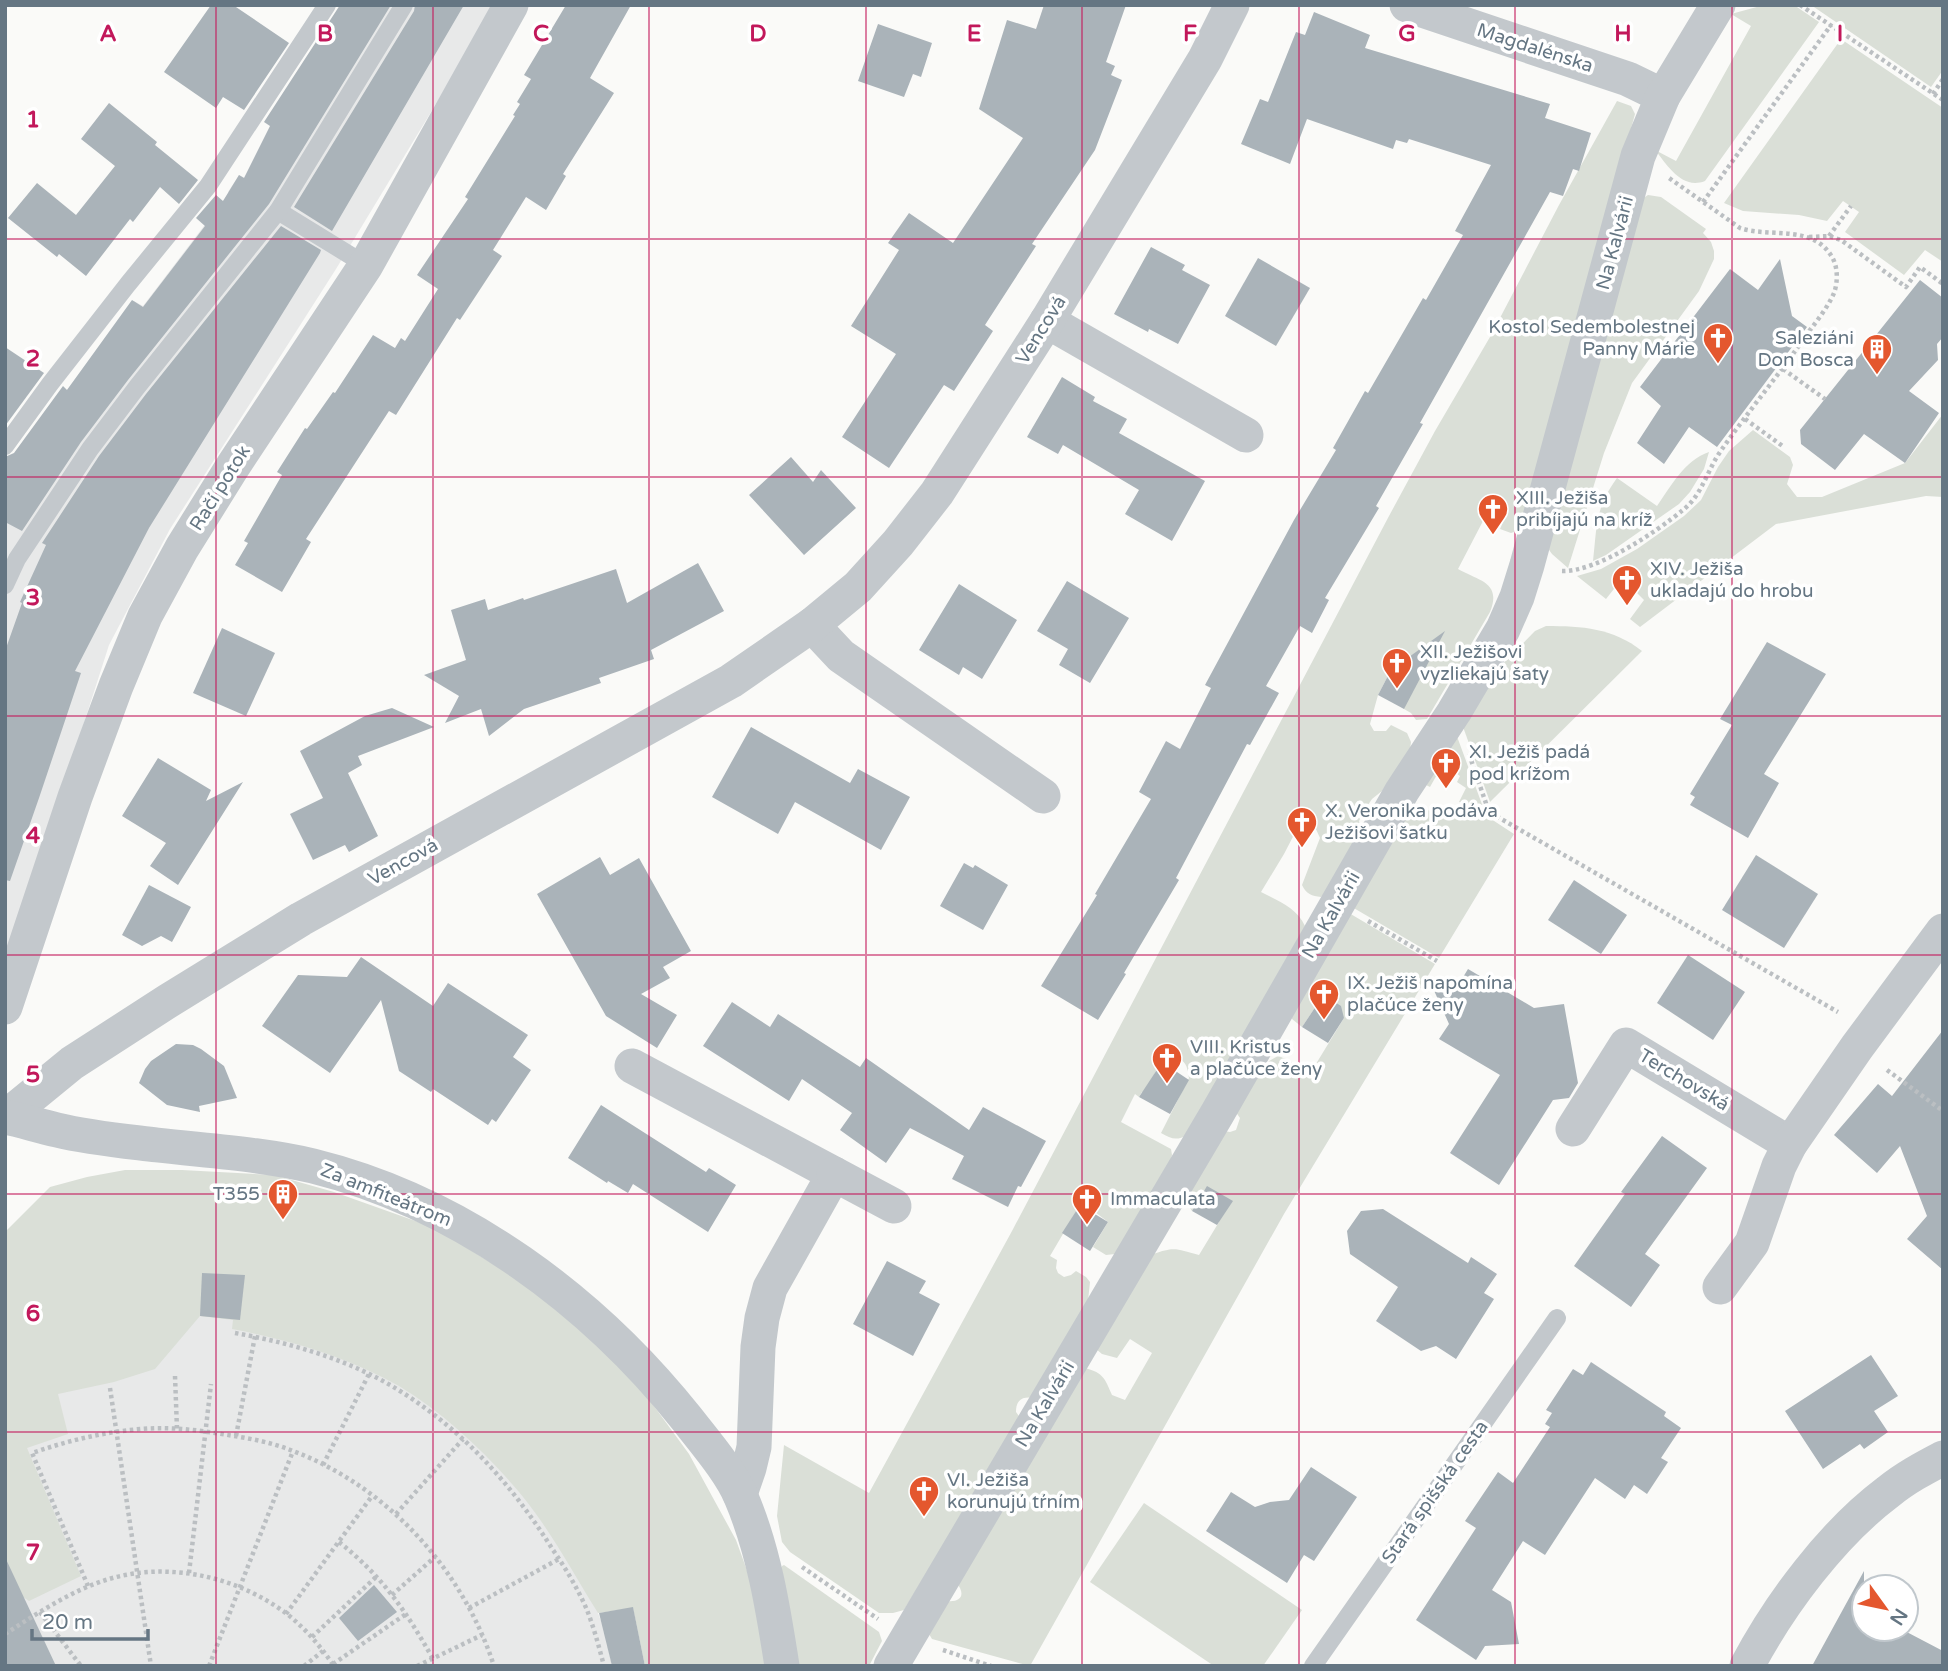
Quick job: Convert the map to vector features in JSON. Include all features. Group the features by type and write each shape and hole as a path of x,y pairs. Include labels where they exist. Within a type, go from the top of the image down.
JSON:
{"street":[{"name":"Račí potok","path":"5,1007 75,797 145,616 182,548 233,466 366,265 511,5"},
{"name":"Vencová","path":"6,1115 72,1063 290,926 731,681 812,625 858,587 898,543 937,493 1047,320 1205,59 1232,5"},
{"name":"Magdalénska","path":"1407,5 1628,79 1662,96"},
{"name":"Na Kalvárii","path":"899,1652 1217,1114 1402,791 1454,712 1503,629 1517,597 1535,535 1638,156 1662,96 1718,5"},
{"path":"1047,320 1246,435"},
{"path":"812,625 841,656 1043,796"},
{"path":"1720,1287 1752,1243 1779,1166 1790,1144 1863,1038 1943,931"},
{"name":"Terchovská","path":"1573,1129 1626,1045 1790,1144"},
{"path":"632,1066 894,1206"},
{"name":"Za amfiteátrom","path":"6,1115 59,1131 210,1149 314,1166 365,1182 415,1203 472,1230 517,1259 588,1313 672,1399 710,1448 740,1494 760,1549 782,1666"},
{"path":"740,1494 754,1447 758,1347 770,1288 834,1174"},
{"path":"1747,1666 1784,1605 1821,1558 1856,1520 1886,1493 1943,1458"}],"lane":[{"path":"5,446 81,344 208,186 327,5"},
{"path":"5,585 11,556 129,397 278,211 404,5"},
{"path":"278,211 366,265"},
{"name":"Stará spišská cesta","path":"1313,1666 1557,1318"}],"path":[{"path":"1800,5 1943,100"},
{"path":"1703,202 1830,25"},
{"path":"1933,94 1943,79"},
{"path":"1638,156 1729,222 1752,232 1829,236 1840,240 1906,287 1920,267 1943,284"},
{"path":"1829,236 1851,206"},
{"path":"1571,571 1608,559 1638,541 1685,509 1700,491 1718,454 1745,419 1749,409 1783,369 1835,290 1837,271 1832,256 1809,237"},
{"path":"1783,369 1825,399"},
{"path":"1745,419 1784,447"},
{"path":"1454,712 1489,812"},
{"path":"1402,791 1432,806 1450,811 1469,814 1489,812 1863,1038 1943,1111"},
{"path":"1338,903 1437,961"},
{"path":"235,1333 301,1348 369,1374 400,1390 463,1439 517,1496 559,1559 586,1607 604,1665 596,1666"},
{"path":"236,1436 255,1336"},
{"path":"324,1465 369,1374"},
{"path":"174,1376 177,1429"},
{"path":"189,1573 211,1384"},
{"path":"110,1388 151,1666"},
{"path":"88,1586 32,1453 61,1443 144,1429 177,1429 236,1436 292,1451 324,1465 396,1514 415,1533 454,1582 482,1635 494,1666"},
{"path":"396,1514 463,1439"},
{"path":"209,1666 292,1451"},
{"path":"286,1614 372,1496"},
{"path":"339,1542 377,1576 406,1614 433,1659"},
{"path":"392,1595 435,1557"},
{"path":"469,1608 559,1559"},
{"path":"794,1561 899,1652 991,1666"},
{"path":"5,1634 88,1586 137,1573 189,1573 240,1587 286,1614 313,1637 334,1665 406,1614"},
{"path":"313,1637 377,1576"},
{"path":"40,1612 82,1666"},
{"path":"417,1666 482,1635"},
{"path":"304,1666 323,1651"}],"shaded area":[{"path":"344,5 492,5 454,74 336,269 170,529 109,645 5,969 5,484 66,391 134,301 143,306 229,193 239,175 245,178"},
{"path":"1764,5 1794,5 1819,22 1705,181 1697,183 1682,179 1655,150 1676,161 1751,26 1731,14"},
{"path":"1811,5 1943,5 1943,70 1931,87"},
{"path":"1841,39 1943,108 1943,262 1925,250 1904,275 1845,232 1859,212 1843,201 1827,221 1799,215 1743,211 1724,203"},
{"path":"1617,101 1631,106 1635,114 1522,525 1511,533 1500,529 1503,522 1497,519 1493,525 1483,521 1458,569 1491,588 1493,602 1490,612 1427,719 1416,720 1404,709 1390,672 1378,695 1370,724 1374,731 1386,731 1391,725 1407,733 1411,742 1410,750 1382,791 1364,811 1359,821 1362,834 1329,890 1321,897 1305,891 1302,885 1320,838 1315,827 1309,824 1297,829 1261,892 1292,910 1305,926 1187,1135 1174,1138 1161,1133 1189,1078 1184,1062 1178,1058 1161,1062 1144,1093 1139,1097 1135,1094 1121,1122 1171,1149 1170,1163 1115,1254 1106,1255 1093,1247 1108,1222 1091,1209 1090,1211 1080,1205 1050,1256 1057,1260 1058,1273 1064,1277 1076,1271 1086,1277 1090,1282 1088,1301 1034,1398 1023,1398 1019,1402 1016,1412 1021,1419 904,1610 879,1613 790,1552 782,1542 777,1516 784,1445 869,1493 1012,1231 1389,516 1490,337"},
{"path":"1648,195 1661,197 1706,229 1703,233 1711,242 1714,259 1699,291 1632,383 1604,453 1568,568 1547,547 1642,199"},
{"path":"1943,414 1943,497 1926,496 1776,524 1640,627 1630,619 1644,600 1636,592 1639,589 1633,584 1630,588 1621,580 1606,599 1577,576 1601,569 1637,549 1684,516 1701,500 1729,451 1753,430 1790,457 1793,465 1787,484 1797,497 1822,497 1905,463"},
{"path":"1709,452 1704,469 1679,504 1606,555 1593,561 1601,508 1617,478 1657,506 1686,467"},
{"path":"1546,626 1597,630 1620,637 1642,651 1490,802 1462,724 1485,682 1535,631"},
{"path":"1455,731 1483,807 1459,802 1466,788 1457,782 1460,776 1453,771 1449,777 1439,771 1430,787 1424,784"},
{"path":"1420,808 1459,819 1488,817 1514,834 1439,958 1352,907 1411,809"},
{"path":"1349,913 1435,964 1284,1214 1030,1666 932,1639 929,1634 946,1601 956,1601 961,1597 961,1590 956,1582 1085,1368 1100,1375 1112,1395 1125,1400 1152,1353 1130,1339 1117,1358 1102,1354 1096,1349 1153,1254 1176,1249 1199,1255 1219,1222 1205,1191 1192,1211 1185,1201 1224,1131 1236,1130 1240,1118 1235,1111 1259,1071 1279,1056 1311,1072 1344,1018 1330,1000 1318,1003 1302,1027 1292,1019 1292,1014"},
{"path":"125,1170 274,1175 334,1192 435,1228 551,1300 640,1387 689,1454 736,1540 762,1612 769,1666 645,1666 633,1608 598,1613 551,1536 519,1492 478,1448 432,1408 399,1386 360,1366 297,1344 232,1329 233,1320 200,1316 155,1369 114,1382 58,1394 68,1434 27,1448 81,1576 29,1601 5,1585 5,1232 50,1187"},
{"path":"245,1275 742,1588 598,1613 612,1666 5,1666 5,1418"},
{"path":"1144,1503 1302,1610 1263,1666 1214,1666 1090,1582"},
{"path":"784,1565 879,1632 882,1641 869,1666 794,1666 780,1571"}],"building":[{"path":"211,5 233,5 289,43 244,110 223,97 216,108 164,72"},
{"path":"340,5 391,5 269,204 81,442 22,531 5,522 5,457 14,453 63,386 67,390 132,300 143,307 205,226 196,218 216,195 223,201 239,175 244,178 270,126 264,122"},
{"path":"415,5 464,5 332,231 294,207 414,11"},
{"path":"566,5 631,5 590,78 614,93 563,174 566,176 546,210 526,197 493,250 502,256 460,320 457,318 396,415 389,411 306,539 311,542 282,592 235,565 248,543 244,541 282,475 277,472 305,428 307,429 333,392 335,393 373,335 395,348 401,338 405,341 438,289 417,275 468,199 465,197 515,116 513,115 520,104 517,102 531,79 524,75"},
{"path":"1044,5 1126,5 1106,62 1115,66 1111,75 1122,80 1095,150 1032,244 1036,246 985,325 993,331 954,391 944,385 889,468 842,437 896,354 851,326 899,250 888,243 909,213 953,243 1023,138 979,109 1007,20 1036,29"},
{"path":"1314,12 1370,35 1365,48 1550,104 1545,118 1591,133 1579,171 1573,169 1563,196 1550,192 1420,423 1423,424 1376,506 1379,508 1325,598 1329,600 1312,633 1300,626 1266,686 1279,693 1250,745 1247,744 1176,878 1179,880 1098,1020 1041,986 1097,895 1095,894 1151,799 1139,792 1166,741 1180,749 1211,688 1205,685 1294,520 1336,450 1333,448 1365,391 1368,393 1463,235 1455,231 1491,165 1409,139 1407,143 1396,140 1393,149 1307,119 1290,164 1241,144 1260,99 1268,102 1296,32 1305,35"},
{"path":"878,24 932,43 921,77 913,74 904,97 858,81"},
{"path":"109,103 198,180 179,204 160,187 133,222 130,219 86,276 8,218 37,183 76,215 115,166 81,139"},
{"path":"281,226 321,250 320,253 149,528 75,671 81,673 10,881 5,880 5,651 22,603 20,602 46,545 42,543 99,456"},
{"path":"1151,247 1185,265 1182,270 1210,285 1178,344 1114,314"},
{"path":"1258,258 1310,288 1276,346 1225,316"},
{"name":"Kostol Sedembolestnej Panny Márie","path":"1780,259 1792,316 1807,327 1717,447 1689,427 1664,464 1637,443 1661,406 1640,387 1730,269 1758,290"},
{"name":"Saleziáni Don Bosca","path":"1920,280 1943,298 1943,337 1937,344 1938,360 1909,391 1939,413 1905,463 1864,434 1835,470 1801,444 1800,430"},
{"path":"5,347 44,373 5,426"},
{"path":"1062,377 1095,397 1093,401 1127,419 1119,433 1205,481 1172,541 1125,514 1139,490 1063,445 1058,454 1027,437"},
{"path":"791,457 813,482 821,470 856,508 804,555 749,495"},
{"path":"698,563 724,611 651,650 654,659 599,678 601,683 524,709 489,736 481,709 445,723 459,696 424,675 466,660 451,610 485,599 488,610 616,569 627,603"},
{"path":"1067,581 1129,618 1090,683 1059,665 1068,649 1037,631"},
{"path":"959,584 1017,620 982,679 963,667 959,675 919,650"},
{"path":"222,628 275,653 246,716 193,693"},
{"name":"XII. Ježišovi vyzliekajú šaty","path":"1445,631 1404,709 1378,695 1391,670"},
{"path":"1767,642 1826,674 1764,774 1779,783 1748,838 1690,805 1695,797 1690,794 1732,725 1720,719"},
{"path":"392,708 434,727 358,756 362,765 348,773 378,836 349,852 345,845 313,860 290,814 323,798 300,751 365,716"},
{"path":"751,727 850,783 858,769 910,797 881,850 795,802 778,834 712,797"},
{"path":"158,758 211,790 206,801 243,782 178,885 150,866 166,843 122,816"},
{"path":"1756,855 1818,894 1784,948 1722,910"},
{"path":"600,857 610,875 639,858 691,951 663,967 670,978 641,994 677,1015 657,1048 606,1016 537,894"},
{"path":"964,863 973,868 975,865 1008,885 983,930 940,906"},
{"path":"1574,880 1627,915 1601,954 1548,920"},
{"path":"149,885 191,907 172,942 161,936 142,946 122,935"},
{"path":"1688,955 1745,992 1713,1040 1657,1003"},
{"path":"361,957 433,1006 448,983 528,1035 513,1057 531,1070 496,1122 492,1119 488,1125 433,1089 431,1092 399,1071 381,1000 330,1073 262,1026 298,975 347,977"},
{"path":"1468,969 1534,1008 1564,1004 1578,1083 1569,1098 1553,1100 1499,1185 1450,1153 1500,1075 1439,1039 1449,1024 1428,977 1454,992"},
{"name":"IX. Ježiš napomína plačúce ženy","path":"1330,999 1341,1006 1344,1018 1328,1043 1302,1027 1318,1003"},
{"path":"732,1002 770,1027 778,1014 860,1067 866,1058 969,1130 983,1107 1046,1141 1008,1207 952,1179 964,1156 910,1128 886,1163 840,1130 852,1113 802,1079 789,1101 703,1046"},
{"path":"1943,1030 1943,1270 1907,1239 1927,1216 1900,1146 1877,1173 1834,1135 1878,1084 1892,1096"},
{"path":"176,1044 193,1045 224,1066 237,1098 199,1106 200,1112 167,1105 139,1083 151,1061"},
{"name":"VIII. Kristus a plačúce ženy","path":"1162,1062 1189,1080 1170,1114 1139,1097"},
{"path":"601,1105 706,1172 709,1168 736,1185 708,1232 633,1184 628,1193 568,1158"},
{"path":"1662,1136 1707,1168 1645,1254 1660,1265 1631,1307 1574,1266 1625,1194 1621,1192"},
{"path":"1207,1186 1233,1201 1217,1225 1192,1211"},
{"name":"Immaculata","path":"1080,1205 1108,1222 1090,1251 1062,1233"},
{"path":"1383,1209 1468,1263 1471,1257 1497,1274 1484,1293 1494,1299 1456,1359 1436,1346 1421,1351 1376,1321 1398,1287 1350,1254 1347,1231 1361,1211"},
{"path":"887,1261 926,1281 919,1293 940,1304 913,1356 853,1324"},
{"path":"202,1273 245,1275 240,1320 200,1316"},
{"path":"1871,1355 1898,1396 1874,1411 1888,1432 1864,1449 1860,1444 1823,1469 1785,1411"},
{"path":"1591,1362 1666,1412 1664,1416 1681,1428 1661,1458 1668,1462 1647,1494 1634,1485 1625,1499 1595,1478 1545,1555 1523,1541 1492,1590 1511,1602 1519,1644 1485,1646 1476,1660 1416,1620 1476,1528 1465,1521 1498,1472 1513,1483 1550,1427 1545,1424 1552,1413 1546,1410 1573,1369 1583,1375"},
{"path":"1311,1467 1357,1497 1314,1561 1304,1555 1287,1583 1206,1531 1231,1492 1255,1507 1289,1500"},
{"path":"5,1557 56,1666 5,1666"},
{"path":"374,1585 397,1612 358,1641 339,1618"},
{"path":"1850,1597 1850,1643 1920,1643 1920,1639 1943,1651 1943,1666 1812,1666"},
{"path":"633,1607 645,1666 612,1666 599,1613"}],"place":[{"name":"Kostol Sedembolestnej Panny Márie","path":"1718,365"},
{"name":"Saleziáni Don Bosca","path":"1877,376"},
{"name":"XIII. Ježiša pribíjajú na kríž","path":"1493,536"},
{"name":"XIV. Ježiša ukladajú do hrobu","path":"1627,607"},
{"name":"XII. Ježišovi vyzliekajú šaty","path":"1397,690"},
{"name":"XI. Ježiš padá pod krížom","path":"1446,790"},
{"name":"X. Veronika podáva Ježišovi šatku","path":"1302,849"},
{"name":"IX. Ježiš napomína plačúce ženy","path":"1324,1021"},
{"name":"VIII. Kristus a plačúce ženy","path":"1167,1085"},
{"name":"T355","path":"283,1221"},
{"name":"Immaculata","path":"1087,1226"},
{"name":"VI. Ježiša korunujú tŕním","path":"924,1518"}]}
